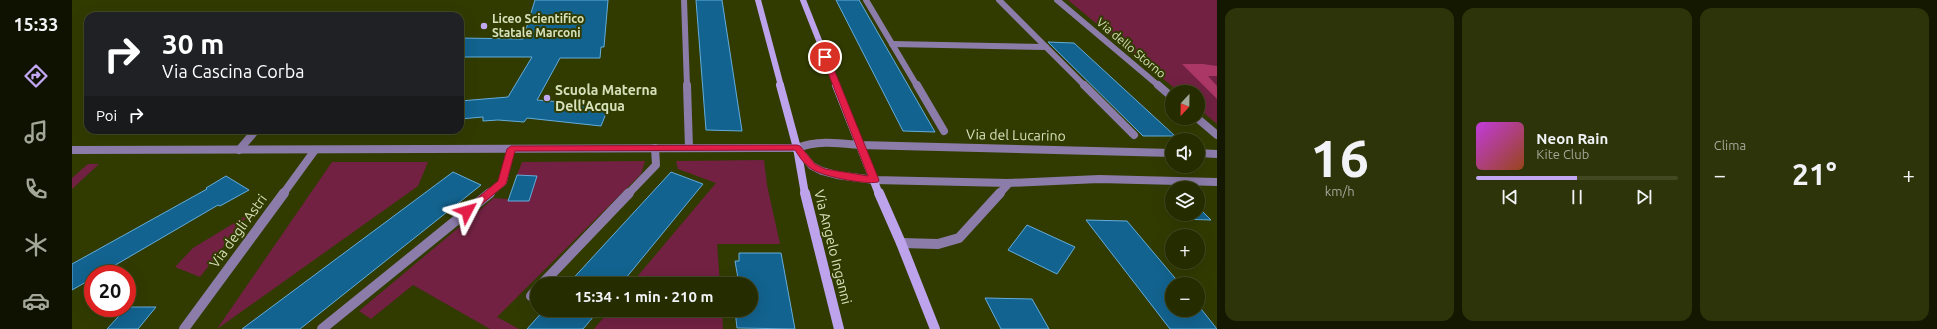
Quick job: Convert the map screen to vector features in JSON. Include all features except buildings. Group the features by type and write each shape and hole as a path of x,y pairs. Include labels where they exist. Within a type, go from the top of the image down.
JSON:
{"street":[{"path":"684,0 689,148"},
{"name":"Via Angelo Inganni","path":"758,0 797,148 806,197 839,329"},
{"path":"803,0 935,329"},
{"path":"866,0 944,131"},
{"path":"999,0 1134,135"},
{"name":"Via dello Storno","path":"1057,0 1165,91"},
{"path":"892,44 1046,47"},
{"path":"1205,125 1217,135"},
{"path":"239,150 253,134"},
{"path":"73,151 797,148 809,142 860,145"},
{"name":"Via del Lucarino","path":"860,145 1165,153"},
{"path":"549,277 656,165 655,148"},
{"name":"Via Angelo Inganni","path":"797,148 812,166 822,171 837,175 874,180"},
{"path":"322,329 503,182 511,149"},
{"name":"Via degli Astri","path":"184,329 315,150"},
{"path":"1205,154 1217,154"},
{"path":"874,180 1008,183 1098,179 1217,182"},
{"path":"901,243 944,244 953,242 959,238 1008,183"}],"shaded area":[{"path":"1068,0 1217,0 1217,124 1205,114 1205,85 1171,85"},
{"path":"1182,64 1217,66 1217,76 1208,76 1217,86 1217,99 1205,87 1205,85 1203,85"},
{"path":"764,160 767,185 780,244 717,244 719,277 637,277 716,183 678,169 676,161"},
{"path":"645,161 641,174 537,277 530,277 530,284 497,317 519,329 490,329 413,285 371,319 359,311 494,198 529,201 537,176 517,175 522,162"},
{"path":"332,162 428,162 418,186 217,329"},
{"path":"88,164 99,164 72,189 72,178"},
{"path":"249,214 200,277 175,267 193,248"},
{"path":"604,317 722,317 723,329 594,329"}],"place":[{"name":"Liceo Scientifico Statale Marconi","path":"484,26"},
{"name":"Scuola Materna Dell'Acqua","path":"547,98"}],"route":[{"path":"467,211 503,182 511,149 797,148 812,166 822,171 854,178 874,180 825,57"}]}
